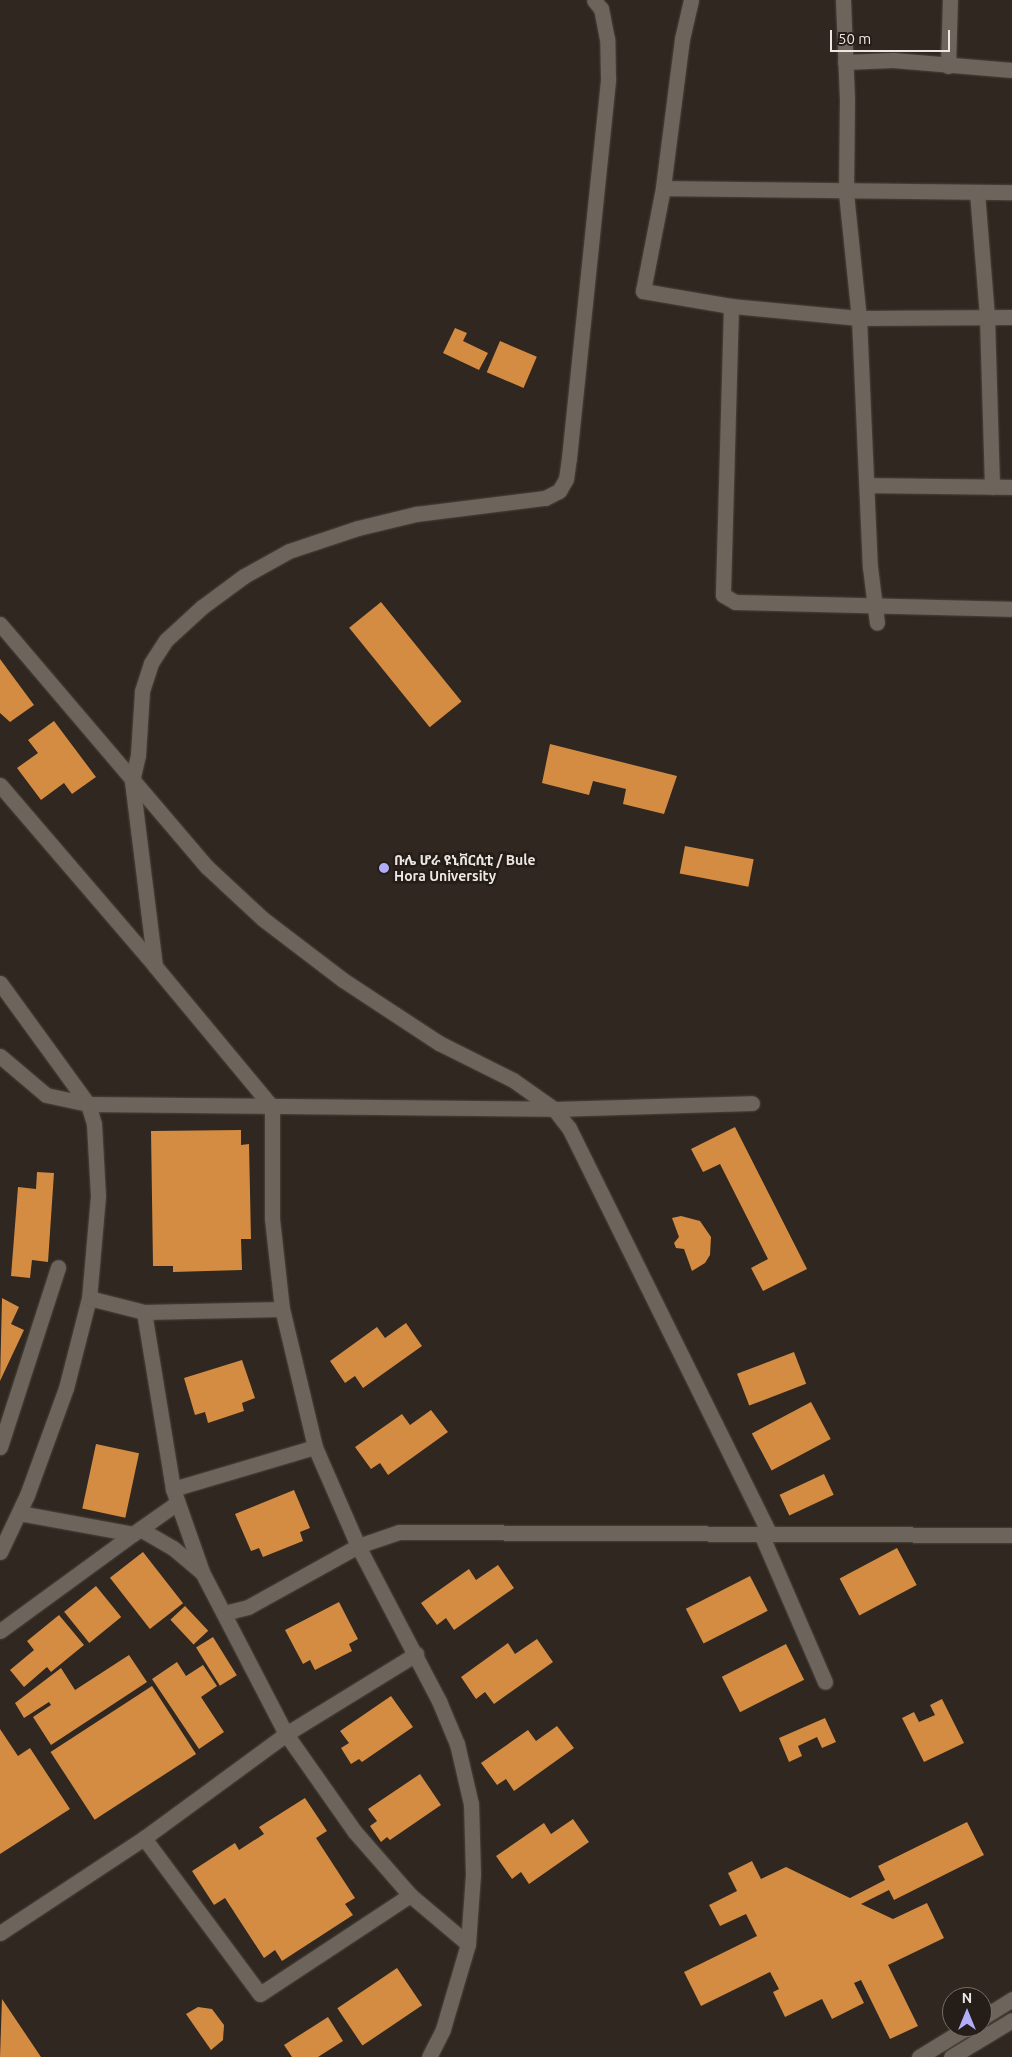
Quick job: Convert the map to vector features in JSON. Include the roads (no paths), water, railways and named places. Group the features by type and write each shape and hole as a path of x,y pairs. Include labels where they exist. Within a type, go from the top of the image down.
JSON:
{"street":[{"path":"155,966 132,781 138,755 142,691 151,663 166,640 202,606 244,576 289,550 358,528 416,514 545,498 559,491 566,478 608,78 607,40 601,9 594,0"},
{"path":"691,0 682,39 663,188 643,291 731,306 859,318 1012,317"},
{"path":"843,0 846,193 859,318 867,485 877,623"},
{"path":"948,66 950,0"},
{"path":"845,62 893,60 1012,70"},
{"path":"663,188 846,193 1012,192"},
{"path":"978,192 987,317 992,487"},
{"path":"731,306 723,595 735,602 1012,609"},
{"path":"867,485 1012,487"},
{"path":"0,624 207,867 263,919 351,986 439,1043 513,1080 554,1109 569,1128 766,1534 825,1682"},
{"path":"0,785 155,966 272,1107 272,1218 282,1309 315,1446 358,1546 416,1654 457,1744 470,1804 473,1874 468,1944 443,2029 429,2057"},
{"path":"0,984 88,1104 94,1124 98,1196 89,1298 66,1388 19,1513 0,1552"},
{"path":"0,1056 46,1095 88,1104 554,1109 752,1103"},
{"path":"0,1447 58,1267"},
{"path":"89,1298 144,1312 282,1309"},
{"path":"144,1312 175,1496 202,1572 286,1734 355,1832 410,1895 468,1944"},
{"path":"0,1631 136,1532 175,1496 315,1446"},
{"path":"19,1513 136,1532 173,1548 202,1572"},
{"path":"224,1613 248,1607 358,1546 399,1532 1012,1535"},
{"path":"0,1934 144,1838 286,1734 416,1654"},
{"path":"144,1838 260,1994 410,1895"},
{"path":"992,2012 1012,1999"},
{"path":"951,2057 1012,2020"},
{"path":"919,2057 952,2037"}],"place":[{"name":"ቡሌ ሆራ ዩኒቨርሲቲ / Bule Hora University","path":"384,868"}]}
